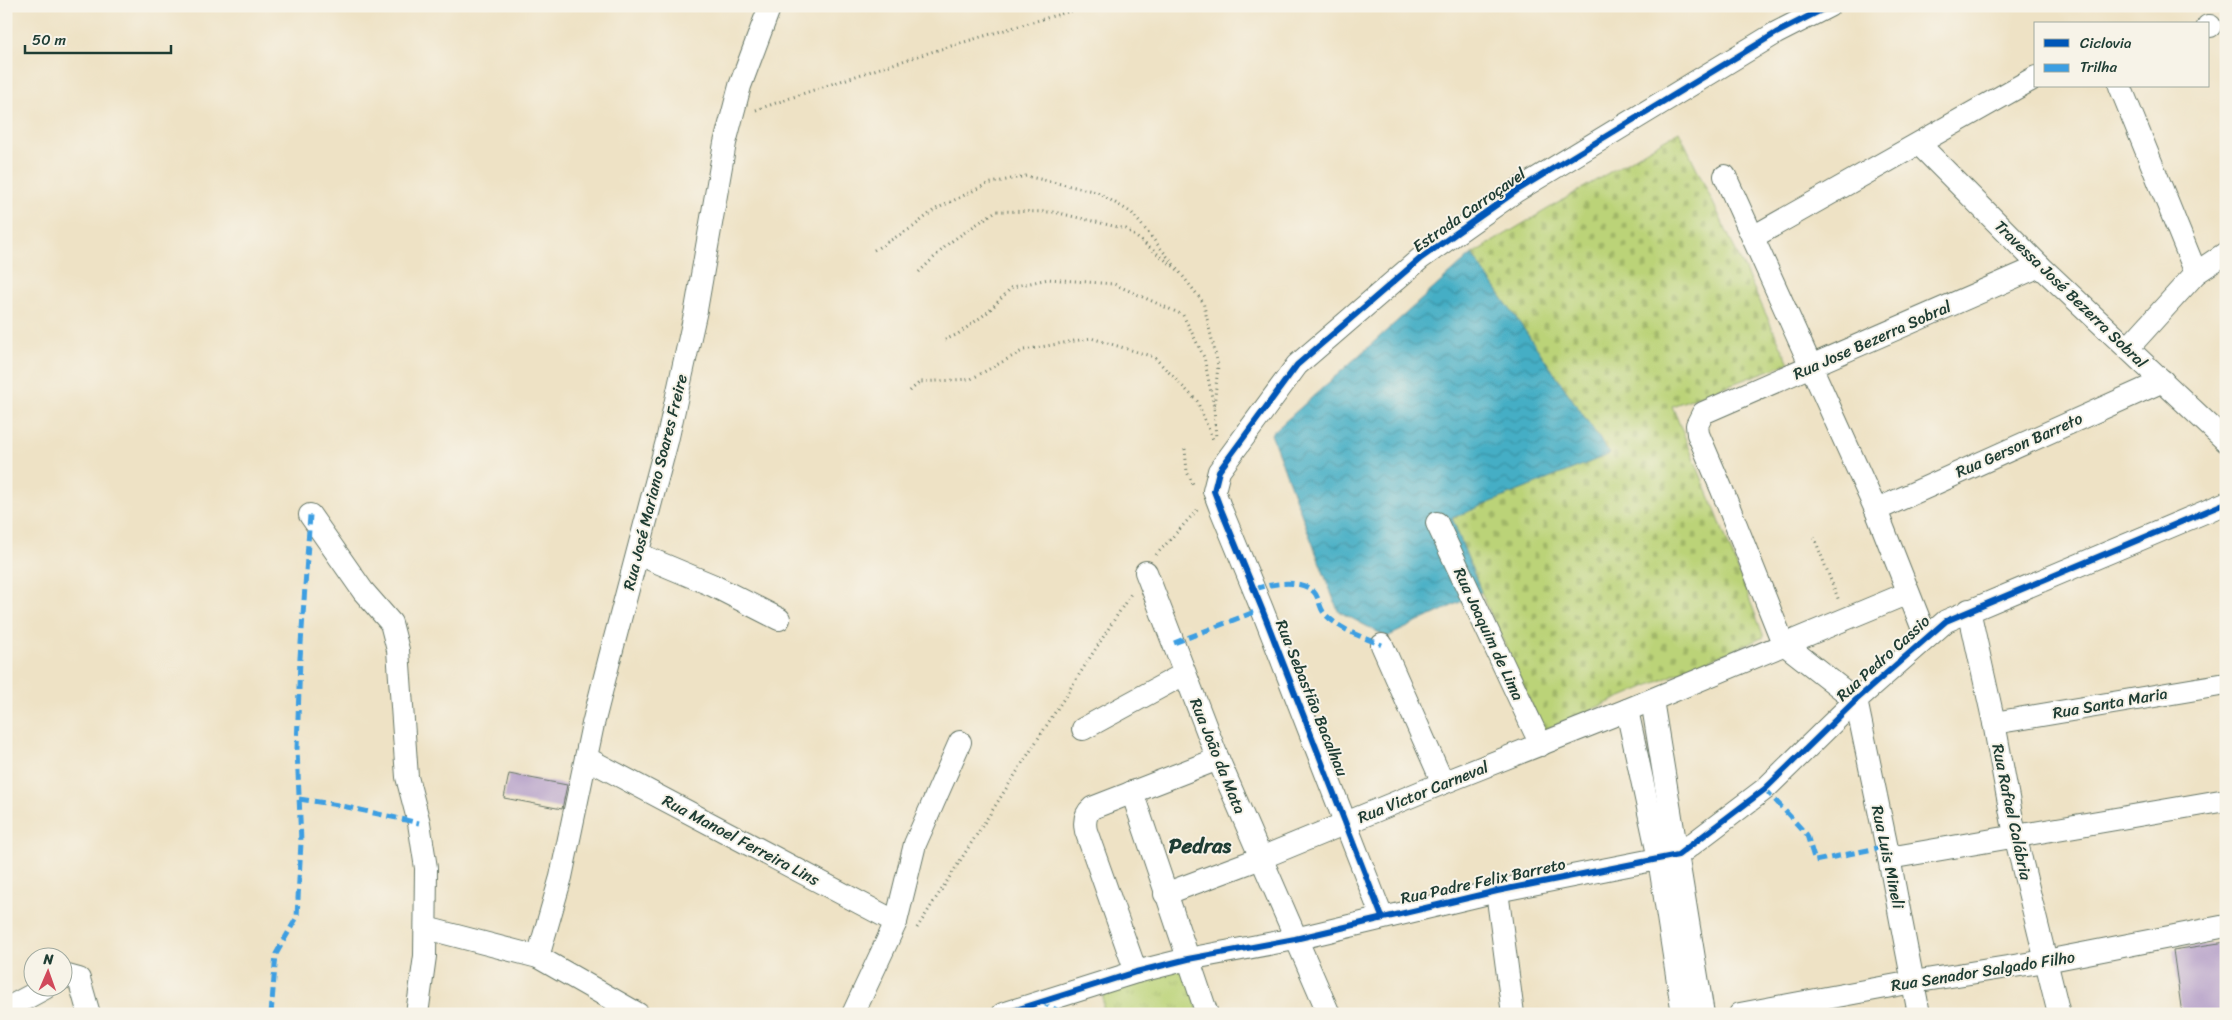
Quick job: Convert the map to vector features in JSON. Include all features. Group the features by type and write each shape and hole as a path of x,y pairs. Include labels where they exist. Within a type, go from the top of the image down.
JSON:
{"street":[{"name":"Rua José Mariano Soares Freire","path":"538,957 561,877 610,657 667,442 696,310 724,144 749,60 770,6"},
{"name":"Estrada Carroçavel","path":"1214,491 1219,471 1297,365 1421,258 1516,191 1776,33 1829,6"},
{"path":"1753,237 2034,78"},
{"path":"2121,88 2196,273"},
{"name":"Travessa José Bezerra Sobral","path":"1919,144 2040,266 2226,441"},
{"path":"1725,176 1876,510 1926,637"},
{"path":"2128,348 2196,273 2226,253"},
{"name":"Rua Jose Bezerra Sobral","path":"1783,643 1698,434 1697,425 1703,413 2040,266"},
{"name":"Rua Gerson Barreto","path":"1876,510 2162,381"},
{"name":"Rua Sebastião Bacalhau","path":"1214,491 1347,823 1382,917"},
{"name":"Rua Pedro Cassio","path":"1668,857 1765,789 1856,700 1946,621 2226,503"},
{"path":"310,515 363,591 391,622 398,650 407,777 419,822 426,868 426,928 418,1014"},
{"name":"Rua Joaquim de Lima","path":"1437,523 1541,745"},
{"path":"638,554 719,589 779,619"},
{"name":"Rua João da Mata","path":"1146,572 1218,759 1329,1014"},
{"name":"Rua Victor Carneval","path":"1165,894 1261,858 1442,783 1541,745 1652,700 1783,643 1908,593"},
{"name":"Rua Rafael Calábria","path":"1969,610 1994,723 2015,835 2059,1014"},
{"path":"1783,643 1856,700"},
{"path":"1382,645 1442,783"},
{"path":"1083,729 1184,674"},
{"name":"Rua Santa Maria","path":"1994,723 2226,684"},
{"path":"1652,700 1683,1014"},
{"name":"Rua Luis Mineli","path":"1856,700 1919,1014"},
{"path":"1627,710 1668,857 1704,1014"},
{"path":"852,1014 896,922 915,844 960,742"},
{"name":"Rua Manoel Ferreira Lins","path":"586,758 896,922"},
{"path":"1136,972 1086,831 1085,818 1088,811 1092,808 1218,759"},
{"path":"1132,792 1207,1014"},
{"path":"1889,858 2226,800"},
{"name":"Rua Padre Felix Barreto","path":"1003,1014 1136,972 1188,959 1296,939 1382,917 1668,857"},
{"path":"1497,892 1513,1014"},
{"name":"Rua Senador Salgado Filho","path":"1740,1014 1913,982 2046,961 2226,926"},
{"path":"426,928 538,957 638,1014"},
{"path":"72,977 79,979 89,1014"},
{"path":"6,1009 26,998"},
{"path":"1040,1001 1064,1014"}],"path":[{"path":"732,118 831,83 982,35 1090,6"},
{"path":"874,250 913,227 934,210 987,184 1026,176 1098,192 1132,212 1203,302 1218,365 1214,408"},
{"path":"919,272 949,243 996,211 1054,212 1126,229 1178,270"},
{"path":"910,391 920,382 970,379 1024,350 1091,338 1154,357 1197,401 1217,449 1214,408 1204,357 1183,315 1114,284 1048,279 1012,287 988,312 958,334 945,340"},
{"path":"1186,449 1187,472 1193,485 1200,491 1214,491"},
{"path":"896,922 915,931 1154,557 1214,491"},
{"path":"1814,537 1846,618"}],"green space":[{"path":"1679,131 1789,363 1672,406 1764,637 1543,730 1481,592 1452,518 1610,454 1472,254"},
{"path":"1185,964 1199,1014 1103,1014 1103,986"}],"water":[{"path":"1472,254 1610,454 1452,518 1481,592 1387,637 1338,611 1271,434"}],"building":[{"path":"509,774 567,785 562,809 504,798"},
{"path":"2226,942 2226,1014 2182,1014 2173,950"}],"marked path":[{"path":"271,1014 276,954 297,917 301,842 297,749 300,658 310,515"},
{"path":"1254,589 1285,583 1308,588 1316,594 1322,611 1336,624 1382,645"},
{"path":"1174,643 1262,609"},
{"path":"1765,789 1807,835 1815,861 1887,846"},
{"path":"299,799 338,805 419,823"},
{"path":"1040,1001 1064,1014"}],"cycle path":[{"path":"1382,917 1214,491 1219,471 1297,365 1421,258 1516,191 1776,33 1829,6"},
{"path":"1003,1014 1136,972 1188,959 1295,939 1497,891 1678,855 1765,789 1856,700 1946,621 2226,503"}],"district":[{"name":"Pedras","path":"1200,846"}]}
